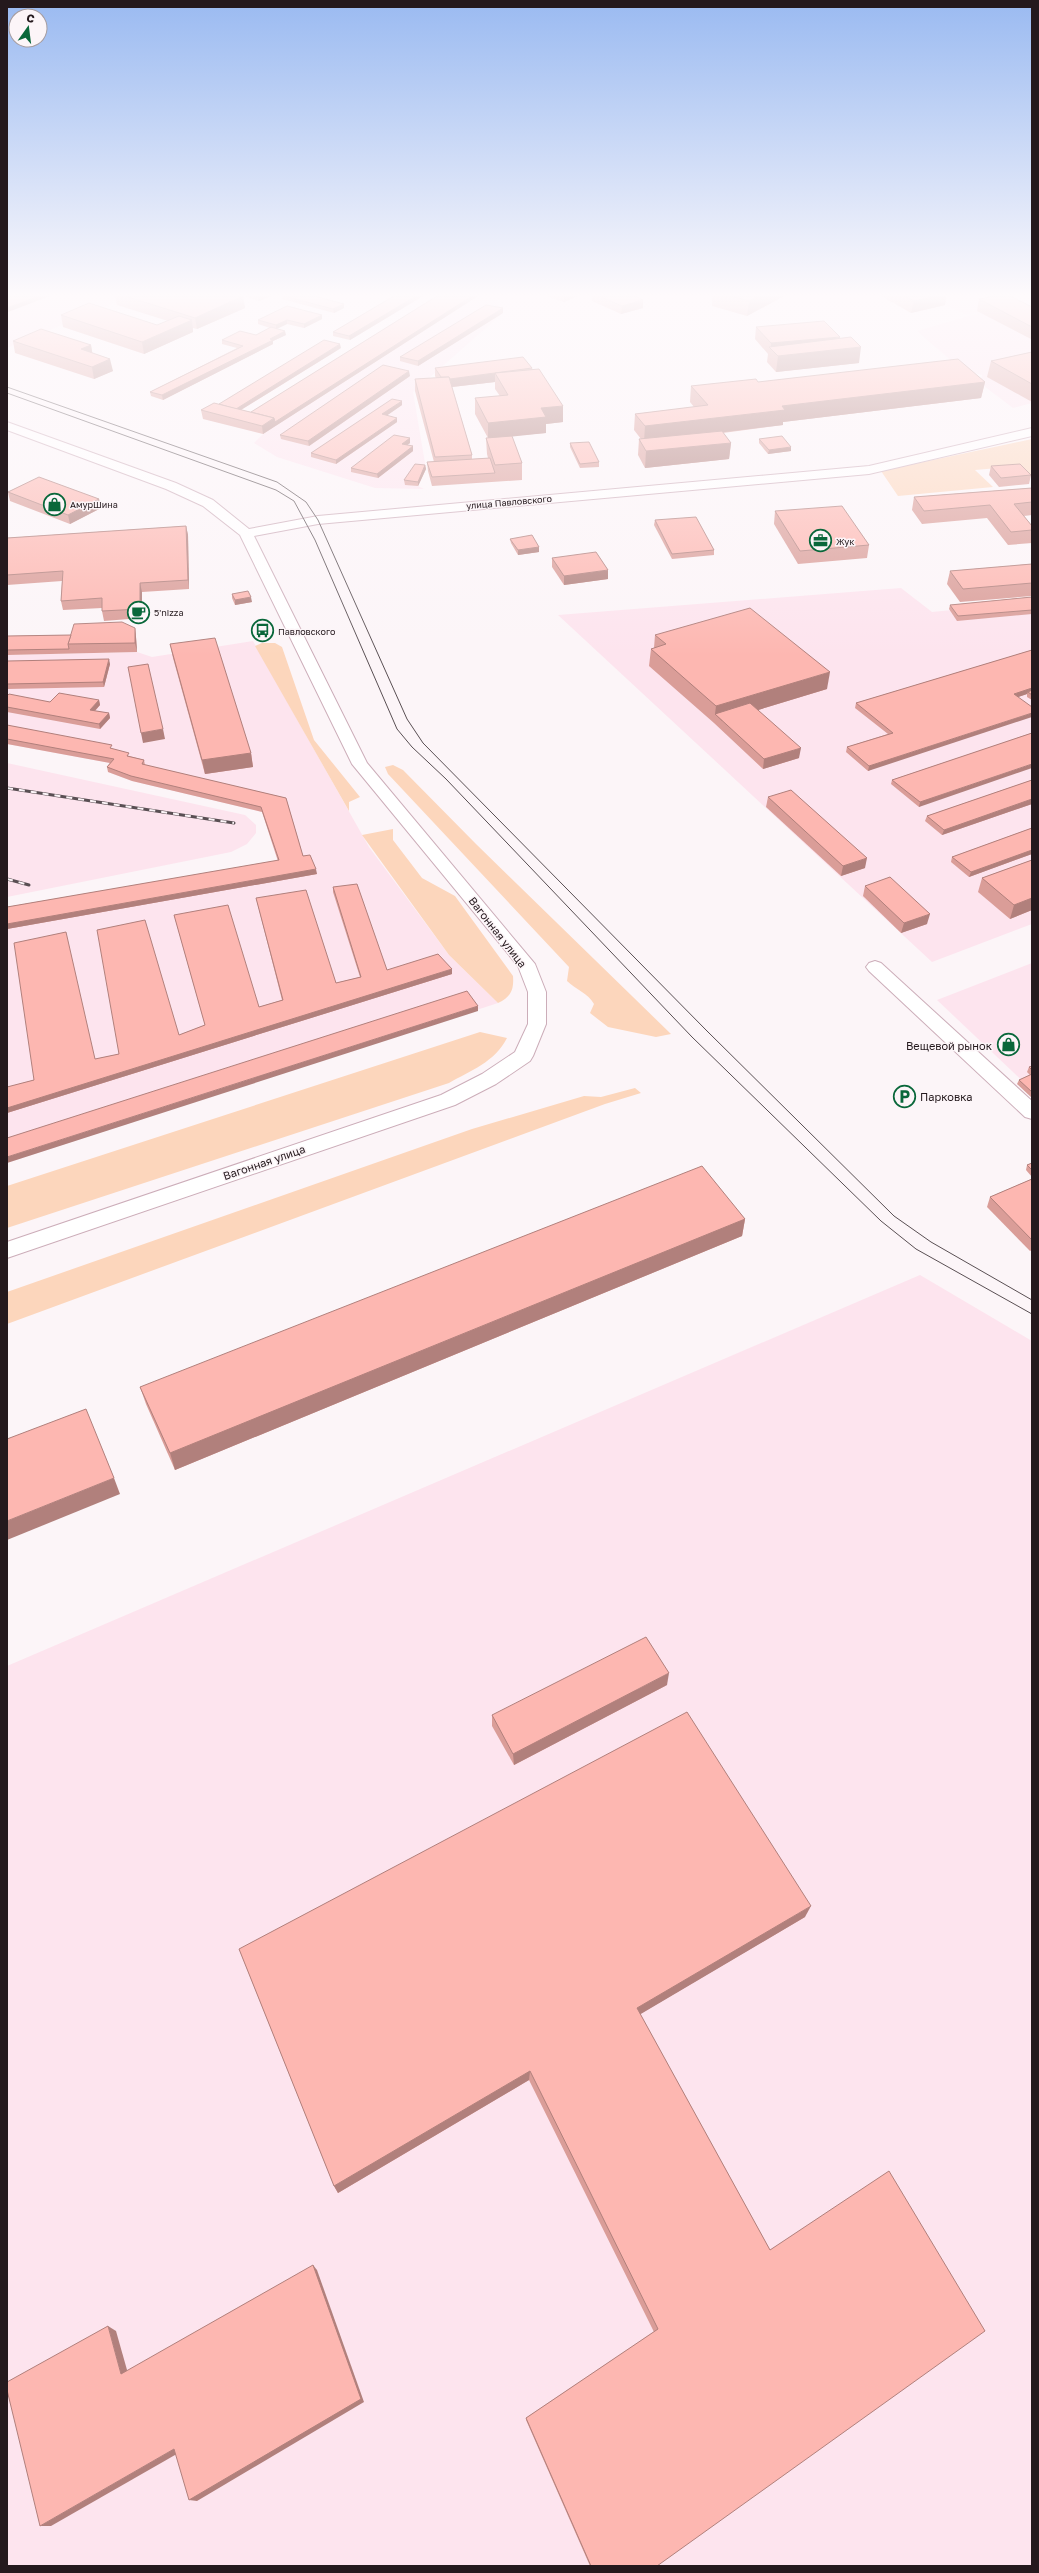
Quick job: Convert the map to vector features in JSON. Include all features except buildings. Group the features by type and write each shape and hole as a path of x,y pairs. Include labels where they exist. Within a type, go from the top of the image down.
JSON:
{"street":[{"path":"7,426 170,486 208,503 246,533"},
{"name":"улица Павловского","path":"246,533 318,520 869,470 1032,432"},
{"name":"Вагонная улица","path":"7,1250 448,1100 489,1079 522,1056 537,1024 537,992 526,964 360,764 246,533"},
{"path":"876,967 1032,1112"}],"shaded area":[{"path":"289,416 417,416 426,469 418,486 424,489 375,488 277,457 254,443 263,434"},
{"path":"1032,439 1032,478 1020,466 975,470 993,487 898,496 881,471"},
{"path":"901,588 932,612 1032,602 1032,924 932,962 558,615"},
{"path":"253,641 369,847 449,955 498,1003 7,1163 7,913 279,865 262,812 132,781 108,772 115,764 7,744 7,655 137,652 152,657"},
{"path":"262,643 275,643 282,647 314,740 360,797 349,802 349,811 255,646"},
{"path":"7,763 245,815 256,825 256,833 247,844 231,852 7,897"},
{"path":"393,765 403,770 476,844 671,1034 656,1037 608,1027 590,1013 594,1004 585,994 567,981 569,967 388,774 385,767"},
{"path":"393,829 393,840 422,878 455,896 513,976 511,992 509,996 502,1001 498,1003 449,955 362,835"},
{"name":"Вещевой рынок","path":"1032,963 1032,1090 937,1000"},
{"path":"480,1032 507,1038 489,1060 449,1083 7,1228 7,1186"},
{"path":"635,1088 641,1093 605,1104 7,1324 7,1292 472,1129 584,1096 601,1097"},
{"path":"920,1275 1032,1341 1032,2566 7,2566 7,1666"}],"tram line":[{"path":"71,416 276,490 294,501 315,540 397,729 412,747 446,779 692,1037 881,1221 916,1249 1032,1314"},
{"path":"90,416 277,482 306,502 318,520 407,719 423,743 707,1031 894,1216 931,1242 1032,1300"}],"railway":[{"path":"7,788 234,823"},
{"path":"7,879 29,885"}],"place":[{"name":"АмурШина","path":"55,504"},
{"name":"Жук","path":"820,541"},
{"name":"5'nizza","path":"139,612"},
{"name":"Павловского","path":"263,631"},
{"name":"Вещевой рынок","path":"1008,1045"},
{"name":"Парковка","path":"904,1096"}]}
